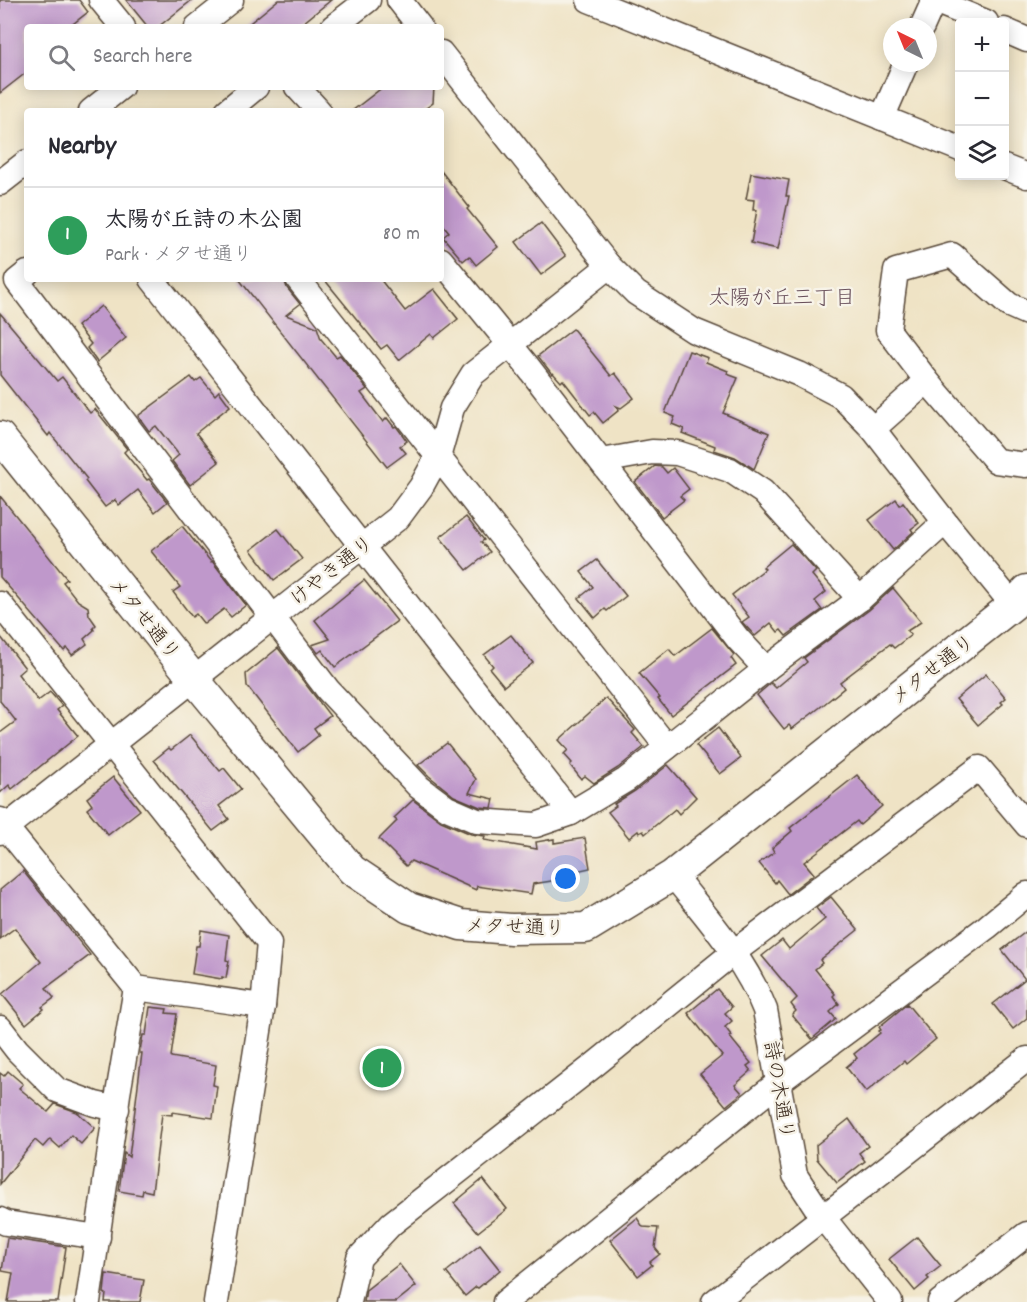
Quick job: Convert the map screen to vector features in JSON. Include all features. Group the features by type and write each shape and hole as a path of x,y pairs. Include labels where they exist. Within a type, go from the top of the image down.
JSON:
{"street":[{"path":"101,0 121,24"},
{"path":"201,24 231,0"},
{"path":"337,24 368,0"},
{"path":"399,0 418,24"},
{"path":"589,0 955,146"},
{"path":"926,18 933,0 976,18"},
{"path":"1009,32 1027,40"},
{"path":"444,57 609,266 636,293 694,331 799,374 841,396 873,429 945,522 1023,605"},
{"path":"882,118 902,72"},
{"path":"95,108 117,90"},
{"path":"231,108 252,90"},
{"path":"300,90 316,108"},
{"path":"0,183 24,164"},
{"path":"1009,168 1027,176"},
{"path":"1027,313 1009,304 952,255 896,271 888,330 927,381 996,461 1026,465 1027,463"},
{"path":"444,264 602,461 738,639 766,669"},
{"name":"けやき通り","path":"2,827 398,518 421,487 438,456 452,408 473,374 609,266"},
{"path":"24,275 17,281 328,690 419,788 447,808 477,821 536,825 571,813 626,780 766,669 860,599 945,522"},
{"path":"154,282 571,813"},
{"path":"300,282 668,747"},
{"path":"873,429 927,381"},
{"name":"メタせ通り","path":"0,437 193,678 352,870 409,908 461,925 511,929 586,928 673,875 1023,605"},
{"path":"602,461 652,452 677,453 730,470 763,492 860,599"},
{"path":"0,604 269,943 263,1006 216,1302"},
{"path":"349,1302 359,1258 391,1224 734,952 979,768 1027,825"},
{"path":"2,827 136,988 263,1006"},
{"name":"詩の木通り","path":"673,875 734,952 757,988 765,1010 795,1175 822,1216 891,1302"},
{"path":"505,1302 779,1082 987,927 1027,894"},
{"path":"88,1302 136,988"},
{"path":"0,1028 17,1050 57,1090 95,1104 117,1109"},
{"path":"714,1302 1027,1059"},
{"path":"0,1220 6,1223 98,1237"},
{"path":"940,1302 1027,1234"}],"building":[{"path":"0,0 79,0 88,12 73,24 24,24 24,74 0,93"},
{"path":"126,0 192,0 162,24 146,24"},
{"path":"278,0 331,0 302,24 249,24"},
{"path":"379,90 434,90 433,103 426,108 356,108"},
{"path":"751,173 789,180 786,196 789,196 778,249 751,243 757,210 753,210 754,200 746,199"},
{"path":"444,175 469,207 467,209 498,247 476,265 469,256 463,261 444,238 449,232 444,226"},
{"path":"541,223 566,256 541,275 516,242"},
{"path":"241,282 285,282 300,304 286,315 317,327 321,339 336,357 340,355 367,389 361,393 383,422 387,418 407,441 400,446 406,453 387,467"},
{"path":"326,282 382,282 405,311 434,289 458,319 434,338 431,334 399,360 387,345 381,349"},
{"path":"101,306 126,338 97,362 87,348 91,344 77,326"},
{"path":"0,313 57,381 62,377 90,413 95,409 127,449 124,452 167,502 155,512 138,490 119,505 115,500 105,507 85,481 87,479 50,433 48,436 0,375"},
{"path":"573,329 611,376 615,373 634,398 621,408 616,406 619,410 603,423 594,412 590,415 563,380 561,382 552,374 538,356"},
{"path":"689,351 708,358 706,362 738,378 723,413 769,433 754,469 735,457 714,450 715,446 682,433 684,429 672,424 675,417 665,413"},
{"path":"191,377 195,382 201,378 215,395 219,391 230,406 196,433 219,462 190,485 172,461 179,455 156,426 149,431 138,416"},
{"path":"655,466 662,467 667,473 673,468 689,489 680,496 684,500 662,517 635,482"},
{"path":"0,496 67,579 63,582 78,601 88,607 89,615 96,625 84,639 87,644 72,655 67,648 64,651 0,577"},
{"path":"896,499 900,505 903,502 919,523 911,529 913,532 893,550 869,520"},
{"path":"466,517 484,540 481,542 490,552 467,570 440,537"},
{"path":"182,526 246,605 231,617 224,609 204,624 196,614 192,617 173,592 180,587 151,551"},
{"path":"278,529 302,559 274,580 251,550"},
{"path":"791,544 816,571 812,575 826,592 815,601 822,610 786,636 781,630 778,632 771,623 755,636 742,622 749,617 732,595 765,569 763,567"},
{"path":"597,560 626,596 595,618 579,598 593,587 581,572"},
{"path":"364,580 397,621 335,667 322,650 318,653 312,645 330,639 315,620"},
{"path":"893,588 921,622 907,631 911,635 894,648 890,644 840,682 844,688 823,705 792,729 789,725 784,729 757,695 771,683 776,688 807,662 804,658 869,610"},
{"path":"712,628 734,655 731,658 736,665 671,715 639,673 669,649 675,656"},
{"path":"511,635 533,663 504,686 490,669 493,666 484,655"},
{"path":"0,636 25,668 18,674 38,701 50,692 62,706 57,710 78,736 12,789 9,785 0,793 0,733 16,721 0,701"},
{"path":"278,648 330,716 314,728 319,735 298,752 247,686 246,674"},
{"path":"986,674 1006,698 1001,702 1003,704 978,725 956,699"},
{"path":"606,698 635,730 632,733 644,747 618,768 594,783 585,776 581,779 564,754 568,750 559,740"},
{"path":"718,728 741,758 720,774 696,745"},
{"path":"190,735 220,771 224,768 241,789 219,806 229,819 213,831 154,760"},
{"path":"447,743 476,779 469,793 494,799 492,808 480,807 454,796 418,765"},
{"path":"668,765 696,797 679,814 675,809 645,834 643,831 639,833 638,831 629,838 608,812 616,806 614,804"},
{"path":"857,775 882,806 860,825 857,821 804,862 814,874 788,894 777,880 775,883 759,863 774,852 772,848 792,831 790,828"},
{"path":"113,777 140,810 108,835 87,809 92,805 87,798"},
{"path":"413,800 441,821 471,834 485,836 484,840 537,849 536,842 554,839 554,843 585,838 590,868 576,871 577,877 533,884 531,894 477,886 476,890 411,861 406,866 379,839 397,821 394,818"},
{"path":"23,871 90,955 46,988 54,998 26,1024 2,994 41,962 15,928 0,939 0,890"},
{"path":"831,897 858,930 820,960 822,963 815,969 835,994 833,996 839,1004 830,1012 836,1019 812,1039 792,1015 796,1011 791,1004 797,998 762,956 782,940 789,949 825,919 816,908"},
{"path":"201,930 229,935 226,960 229,961 226,978 192,974"},
{"path":"1027,931 1027,1018 1013,1029 993,1004 1025,979 1002,950"},
{"path":"717,989 732,1007 725,1013 732,1021 725,1027 731,1035 729,1036 751,1063 747,1066 751,1071 735,1085 742,1093 726,1106 700,1074 722,1056 688,1013"},
{"path":"907,1004 936,1039 906,1064 904,1061 866,1092 846,1067 857,1058 854,1054 880,1033 879,1027"},
{"path":"150,1007 167,1009 166,1013 177,1014 171,1057 216,1065 213,1085 217,1086 213,1118 172,1112 172,1115 162,1114 152,1192 143,1190 142,1195 119,1191 124,1153 129,1157 142,1053 140,1053 141,1045 143,1035 146,1035"},
{"path":"8,1071 23,1084 19,1088 48,1112 55,1104 77,1112 95,1128 81,1144 71,1135 60,1148 50,1139 43,1147 35,1140 0,1184 0,1073 4,1076"},
{"path":"849,1119 868,1146 859,1153 865,1161 837,1183 817,1159 816,1145"},
{"path":"483,1179 507,1209 478,1232 454,1203"},
{"path":"637,1218 643,1227 658,1228 655,1248 660,1254 650,1262 652,1265 638,1276 610,1240"},
{"path":"917,1237 941,1266 915,1291 889,1259"},
{"path":"7,1238 66,1247 58,1302 8,1302 13,1273 2,1271"},
{"path":"480,1245 500,1270 465,1296 446,1272"},
{"path":"399,1264 416,1286 396,1302 364,1302 366,1290"},
{"path":"106,1274 144,1280 140,1302 105,1302"}],"place":[{"name":"太陽が丘詩の木公園","path":"382,1068"}],"district":[{"name":"太陽が丘三丁目","path":"782,297"}]}
